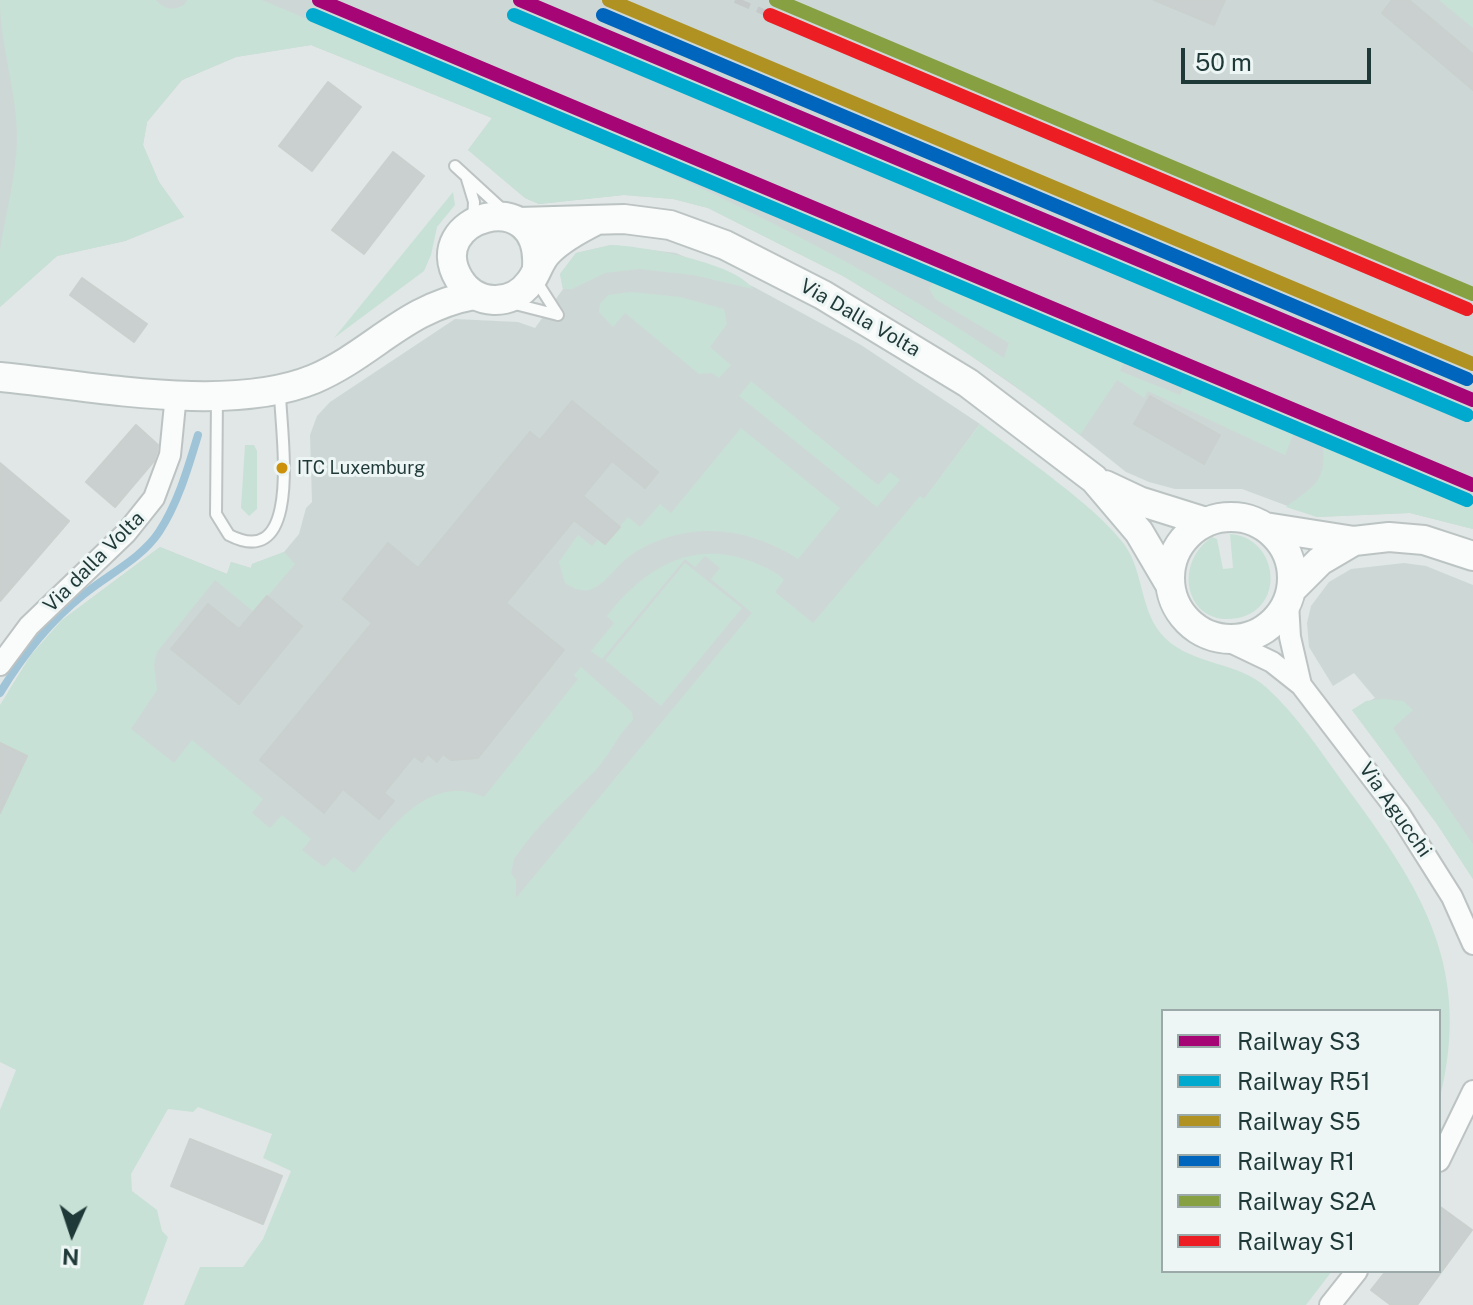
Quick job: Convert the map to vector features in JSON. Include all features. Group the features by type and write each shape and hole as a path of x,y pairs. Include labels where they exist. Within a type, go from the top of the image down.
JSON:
{"street":[{"name":"Via Dalla Volta","path":"217,397 280,390 334,369 415,314 453,262 457,239 473,221 493,216 515,220 638,220 687,230 780,272 876,325 968,383 1094,479 1139,501 1206,522"},
{"path":"515,220 535,241 536,272"},
{"name":"Via Dalla Volta","path":"415,314 523,291 555,245 599,220"},
{"path":"453,262 456,275 488,298"},
{"path":"0,377 217,397"},
{"name":"Via dalla Volta","path":"0,665 29,626 126,533 154,498 170,455 176,394"},
{"name":"Via Dalla Volta","path":"1094,479 1139,532 1169,583"},
{"path":"1354,541 1320,561 1290,596 1279,617 1261,632 1226,640 1199,631 1187,622 1172,597 1170,568 1182,541 1206,522 1238,517 1265,527 1354,541 1416,539 1473,556"},
{"path":"1265,527 1278,538 1289,556 1290,596"},
{"name":"Via Agucchi","path":"1290,596 1292,648 1301,685"},
{"name":"Via Agucchi","path":"1226,640 1272,662 1301,685 1422,848 1452,897 1473,944"},
{"path":"1441,1157 1473,1091"},
{"path":"1330,1305 1355,1273"}],"lane":[{"path":"455,166 515,220"},
{"path":"466,177 474,202 473,221"},
{"path":"488,298 558,315 536,272"},
{"path":"217,397 216,514 229,535 252,541 272,532 282,514 280,390"}],"shaded area":[{"path":"0,0 1473,0 1473,529 1410,513 1317,517 1242,489 1175,489 1149,482 1126,472 1047,409 954,344 843,276 708,208 673,199 624,195 539,204 525,198 468,150 492,118 311,45 236,57 182,80 147,122 143,145 159,182 184,217 125,241 57,256 0,307"},
{"path":"611,245 676,253 754,287 861,345 980,424 924,500 510,1007 8,692 31,655 62,620 160,547 227,574 231,562 251,568 252,564 284,552 299,534 306,508 312,502 310,435 317,416 330,402 455,319 518,322 535,328 563,289 560,274 576,253"},
{"path":"1404,563 1426,566 1473,585 1473,879 1437,824 1352,710 1375,698 1354,673 1333,686 1309,647 1307,623 1311,606 1329,582 1351,569"}],"green space":[{"path":"0,0 156,0 173,9 184,5 187,0 262,0 548,119 736,205 917,303 1004,358 1009,343 935,299 929,288 935,280 1125,360 1120,371 1180,395 1185,385 1295,430 1285,455 1148,391 1144,398 1117,380 1080,435 1010,382 908,314 843,276 708,208 673,199 624,195 539,204 525,198 468,150 492,118 311,45 236,57 182,80 147,122 143,145 159,182 184,217 125,241 57,256 0,307 0,251 15,169 17,123"},
{"path":"1439,0 1473,0 1473,28"},
{"path":"453,192 455,205 437,227 424,271 334,338"},
{"path":"611,245 666,253 709,264 728,271 753,289 693,275 639,269 605,273 572,289 563,289 560,274 576,253"},
{"path":"631,292 680,297 724,309 727,324 710,347 731,365 719,378 712,373 699,374 625,313 613,327 599,312 600,304 608,295"},
{"path":"751,381 878,485 890,472 900,480 877,507 739,396"},
{"path":"980,424 1056,481 1096,514 1124,544 1136,567 1151,616 1165,638 1189,654 1255,679 1289,711 1374,826 1418,897 1434,933 1445,971 1450,1011 1448,1054 1441,1091 1441,1009 1161,1009 1161,1273 1330,1273 1306,1305 184,1305 200,1267 243,1267 263,1239 291,1171 263,1158 272,1134 198,1107 193,1112 168,1109 131,1174 132,1191 157,1210 162,1231 168,1237 143,1305 0,1305 0,1110 16,1070 0,1062 0,705 31,655 62,620 160,547 227,574 231,562 251,568 252,564 284,552 295,564 254,612 215,580 157,652 154,665 157,690 131,729 174,763 192,740 263,799 252,813 270,828 282,815 311,839 302,850 324,867 334,857 354,873 394,825 426,800 444,793 463,791 484,797 578,679 574,675 581,667 632,712 633,720 595,771 542,824 514,859 511,873 516,880 516,898 752,613 711,579 720,568 705,556 695,567 685,559 602,659 591,651 614,623 607,616 625,596 663,566 684,558 706,554 729,555 753,562 779,575 784,580 775,592 813,623 920,496 924,499"},
{"path":"741,428 840,508 798,559 757,539 714,531 693,532 672,536 631,555 594,588 579,590 565,583 559,562 578,535 592,546 598,539 605,544 628,517 640,527 660,504 671,513"},
{"path":"1322,442 1473,505 1473,529 1410,513 1317,517 1286,507 1312,487 1321,474"},
{"path":"245,445 254,445 257,451 257,509 249,516 241,508"},
{"path":"1230,534 1246,538 1267,559 1270,588 1254,612 1238,618 1221,619 1207,614 1197,604 1190,592 1189,578 1199,549 1212,537 1217,539 1223,569 1233,568"},
{"path":"685,563 742,608 661,706 605,660"},
{"path":"1366,701 1403,701 1413,710 1393,728 1473,844 1473,879 1437,824 1352,710"}],"building":[{"path":"1154,0 1225,0 1214,25"},
{"path":"1392,0 1409,0 1473,54 1473,90 1382,13"},
{"path":"328,82 361,107 312,171 279,146"},
{"path":"393,152 424,176 364,254 332,230"},
{"path":"82,278 147,324 134,342 70,295"},
{"path":"1150,396 1220,435 1204,464 1134,424"},
{"path":"572,401 658,472 645,488 612,461 583,496 620,527 605,544 574,520 506,603 564,650 478,758 451,760 443,754 437,762 428,754 422,762 414,756 384,793 394,801 379,819 343,789 324,813 260,760 372,623 343,599 388,543 418,568 530,432 540,440"},
{"path":"136,425 158,445 157,452 154,461 115,507 86,482"},
{"path":"0,463 69,521 0,601"},
{"path":"267,596 302,626 239,704 171,649 208,604 239,629"},
{"path":"0,743 27,756 0,813"},
{"path":"190,1139 282,1176 263,1224 171,1186"},
{"path":"1441,1207 1472,1230 1441,1272"},
{"path":"1384,1273 1440,1273 1417,1305 1391,1305 1371,1290"}],"waterway":[{"path":"0,693 27,653 58,617 152,542 177,497 198,435"}],"railway":[{"path":"735,0 1473,310"}],"rail line":[{"name":"S3","path":"319,0 1473,485"},
{"name":"S3","path":"520,0 1473,400"},
{"name":"S5","path":"609,0 1473,364"},
{"name":"S2A","path":"776,0 1473,294"},
{"name":"R51","path":"313,15 1467,500"},
{"name":"R51","path":"514,15 1467,415"},
{"name":"R1","path":"603,15 1467,379"},
{"name":"S1","path":"770,15 1467,309"}],"place":[{"name":"ITC Luxemburg","path":"282,468"}]}
